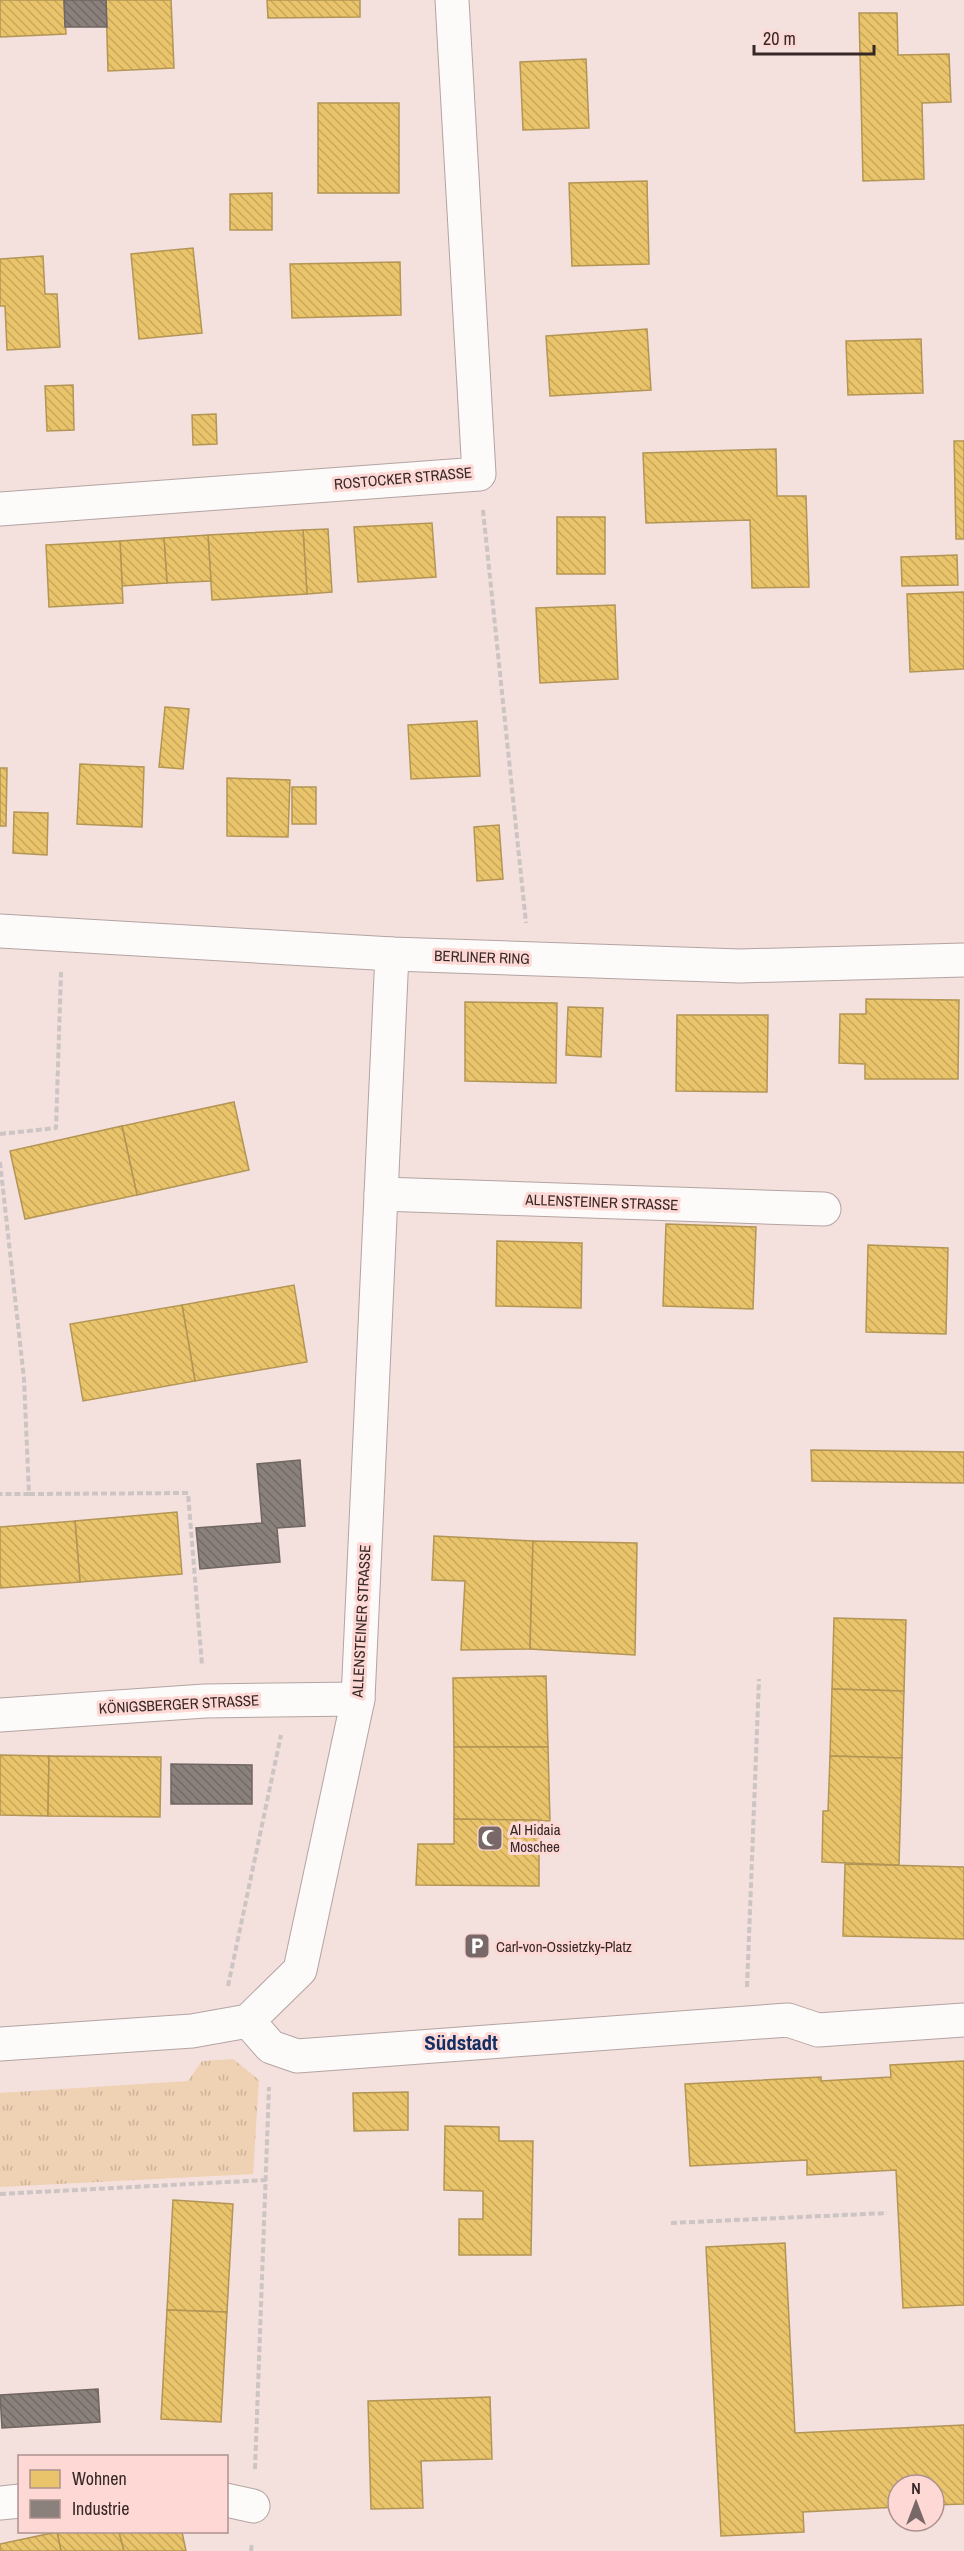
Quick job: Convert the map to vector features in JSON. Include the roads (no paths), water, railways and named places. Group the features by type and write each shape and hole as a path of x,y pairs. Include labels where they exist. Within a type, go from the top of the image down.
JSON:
{"street":[{"name":"ROSTOCKER STRASSE","path":"0,509 479,474 452,0"},
{"name":"BERLINER RING","path":"0,931 392,954 740,966 964,960"},
{"name":"ALLENSTEINER STRASSE","path":"233,2024 300,1970 358,1699 392,954"},
{"name":"ALLENSTEINER STRASSE","path":"381,1194 824,1209"},
{"name":"KÖNIGSBERGER STRASSE","path":"0,1714 205,1701 358,1699"},
{"path":"0,2044 192,2031 233,2024 271,2047 297,2056 788,2020 818,2030 964,2020"},
{"path":"0,2503 18,2501"}],"place":[{"name":"Al Hidaia Moschee","path":"490,1838"},
{"name":"Carl-von-Ossietzky-Platz","path":"477,1946"}],"district":[{"name":"Südstadt","path":"461,2042"}]}
